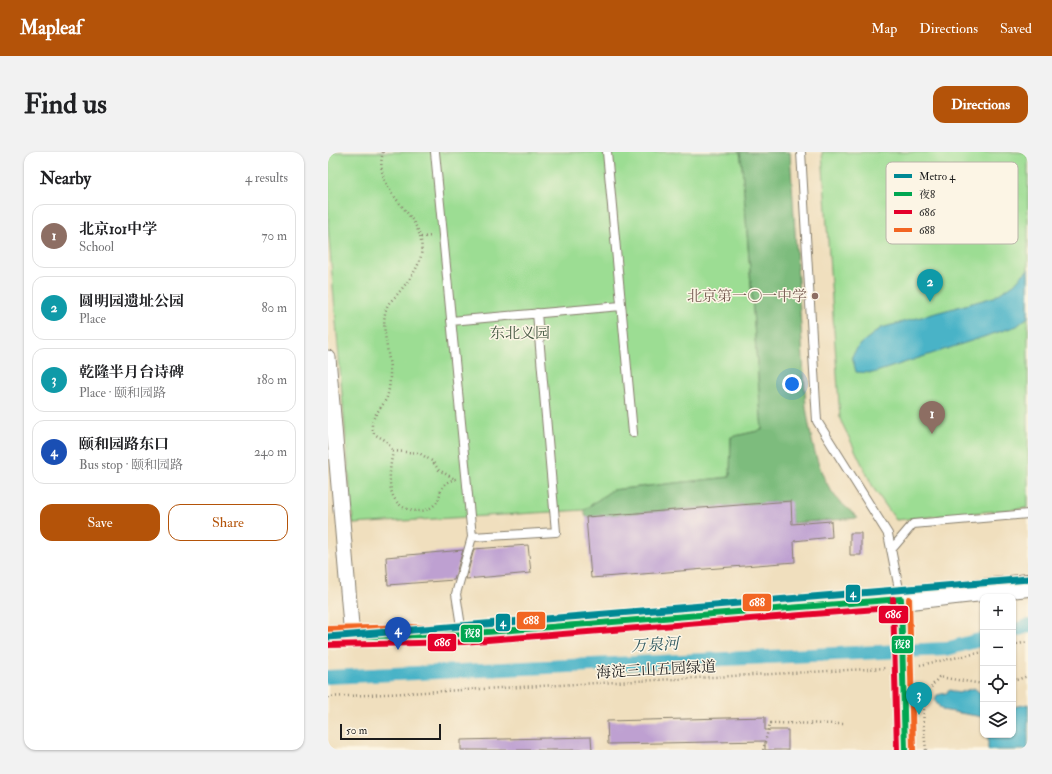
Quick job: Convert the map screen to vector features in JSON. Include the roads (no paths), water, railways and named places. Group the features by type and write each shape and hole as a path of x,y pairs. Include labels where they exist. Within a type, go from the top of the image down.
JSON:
{"main road":[{"path":"328,637 462,634 901,599 1028,585"},
{"path":"901,599 904,750"}],"street":[{"path":"328,358 352,637"}],"lane":[{"path":"435,152 472,537 456,594 462,634"},
{"path":"607,152 633,433"},
{"path":"800,152 817,421 888,534 901,599"},
{"path":"451,321 621,306"},
{"path":"472,537 556,532 537,313"},
{"path":"891,550 913,524 1028,514"}],"water":[{"path":"1028,269 1028,317 1017,326 873,373 856,372 852,356 860,344 881,328 994,297 1014,284"},
{"path":"974,688 980,693 980,716 942,710 935,701 937,695 946,693 950,690 958,693"},
{"path":"1028,704 1028,750 988,750 988,738 1016,738 1016,706"}],"waterway":[{"name":"万泉河","path":"1016,630 1028,626"},
{"name":"万泉河","path":"328,677 946,649 980,640"}],"metro line":[{"name":"4","path":"328,637 1028,579"}],"place":[{"name":"北京第一〇一中学","path":"815,296"},
{"name":"圆明园遗址公园","path":"930,302"},
{"name":"北京101中学","path":"932,434"},
{"name":"颐和园路东口","path":"398,650"},
{"name":"乾隆半月台诗碑","path":"919,715"}],"park label":[{"name":"东北义园","path":"520,333"}]}
